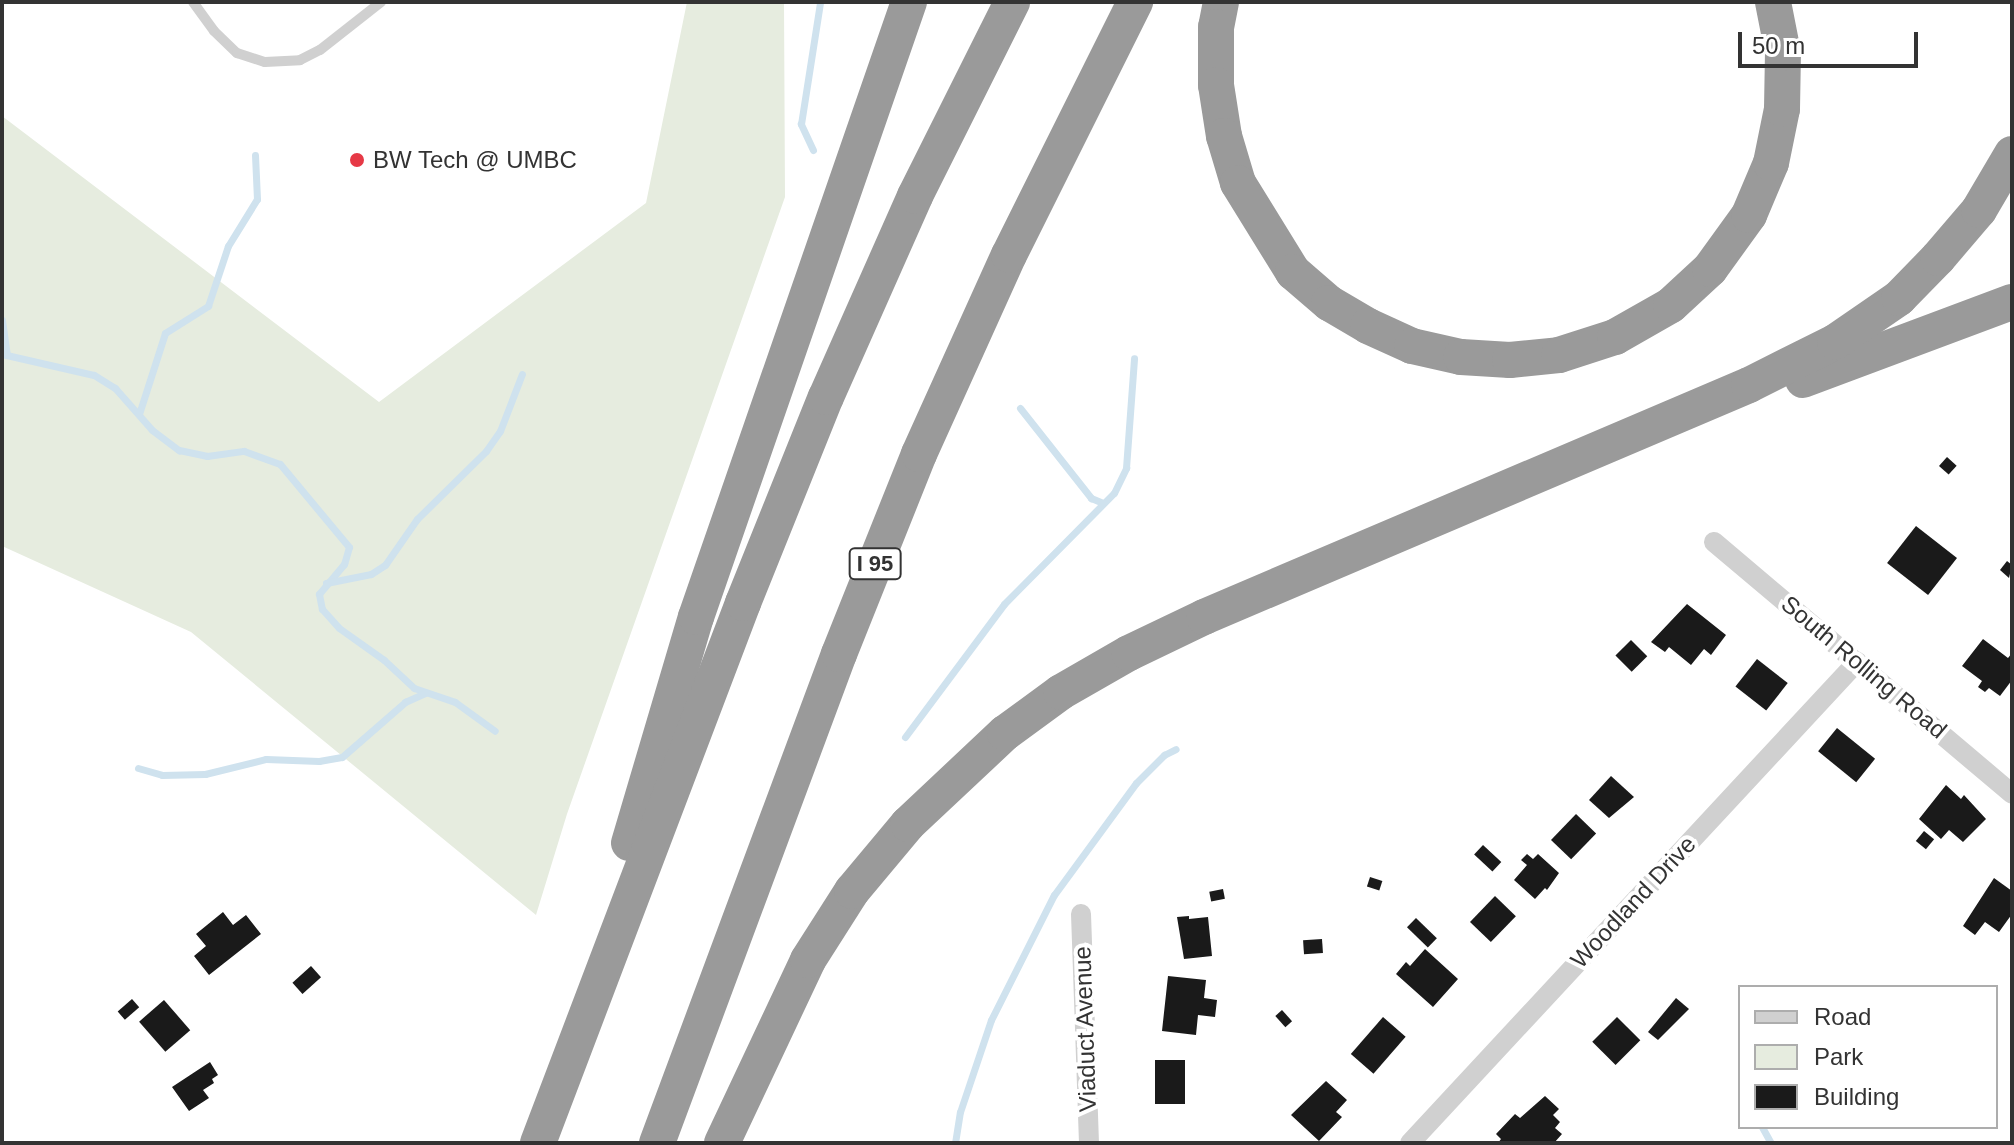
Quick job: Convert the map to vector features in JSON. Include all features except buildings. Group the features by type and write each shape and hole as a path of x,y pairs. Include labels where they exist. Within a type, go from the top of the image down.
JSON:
{"highway":[{"path":"542,1132 696,617 909,2"},
{"path":"542,1132 743,603 826,397 915,196 1012,2"},
{"name":"I 95","path":"657,1143 839,654 919,454 1009,255 1135,2"},
{"path":"1221,2 1216,27 1216,85 1224,136 1238,183 1293,272 1329,303 1368,326 1412,346 1461,357 1510,360 1559,355 1615,337 1671,305 1717,258 1749,215 1771,163 1782,109 1783,53 1773,2"},
{"path":"722,1143 808,960 852,891 908,824 1005,733 1061,692 1154,641 1749,385 1835,342 1899,298 1938,258 1979,210 2012,154"},
{"path":"1520,484 2012,302"}],"street":[{"name":"South Rolling Road","path":"1714,542 2010,786"},
{"name":"Woodland Drive","path":"1410,1143 1857,662"},
{"name":"Viaduct Avenue","path":"1081,914 1089,1143"}],"lane":[{"path":"193,2 214,31 237,53 265,62 300,60 320,50 381,2"}],"green space":[{"path":"687,2 784,2 785,197 567,814 536,915 191,632 2,546 2,116 379,402 646,203"}],"waterway":[{"path":"813,150 801,124 820,2"},
{"path":"139,414 165,333 208,306 228,246 257,199 255,155"},
{"path":"2,320 7,355"},
{"path":"2,354 94,375 115,388 152,430 179,450 207,456 244,451 280,464 349,547 344,564 319,594 322,609 339,628 384,660 414,688 455,702 495,731"},
{"path":"905,737 1004,604 1114,493 1126,468 1134,358"},
{"path":"326,583 371,574 385,565 417,519 486,451 500,431 522,374"},
{"path":"1020,408 1091,498 1103,503"},
{"path":"138,768 162,775 205,774 266,759 319,761 342,757 405,702 425,693"},
{"path":"955,1143 960,1112 991,1020 1054,895 1136,783 1164,755 1176,749"},
{"path":"1763,1129 1771,1143"}],"place":[{"name":"BW Tech @ UMBC","path":"357,160"}]}
